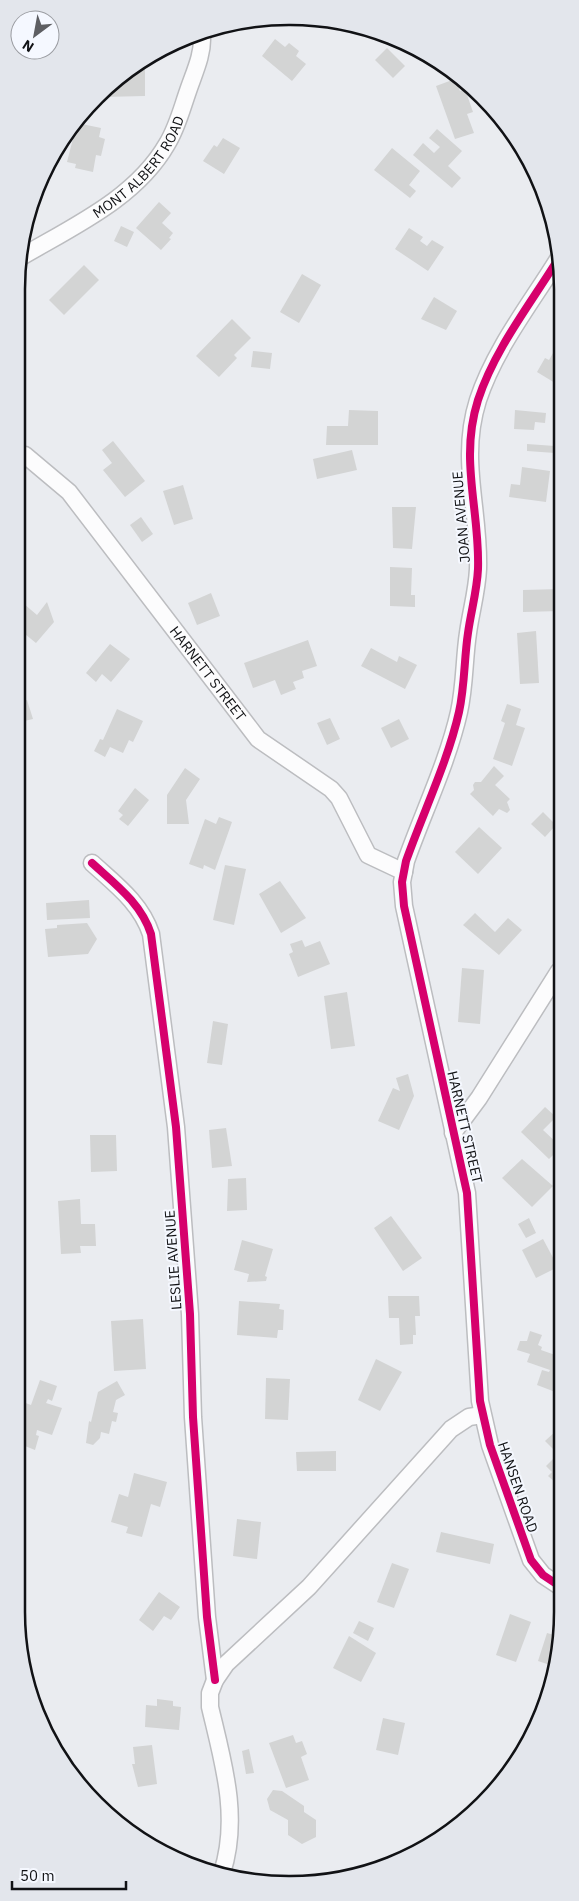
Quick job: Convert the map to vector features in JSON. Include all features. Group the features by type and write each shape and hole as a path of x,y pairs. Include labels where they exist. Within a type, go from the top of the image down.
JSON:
{"street":[{"name":"MONT ALBERT ROAD","path":"27,254 112,204 158,159 172,135 201,53 202,40"},
{"name":"JOAN AVENUE","path":"410,849 454,728 464,683 468,633 478,569 477,533 469,470 470,442 476,408 488,374 502,348 553,268"},
{"name":"HARNETT STREET","path":"25,455 69,492 258,739 331,789 339,798 368,855 404,872"},
{"name":"HARNETT STREET","path":"410,849 404,872 404,906 469,1207 477,1380 482,1415"},
{"name":"LESLIE AVENUE","path":"92,863 138,907 146,919 151,934 176,1127 190,1314 193,1417 207,1617 214,1680"},
{"path":"453,1133 479,1098 554,979"},
{"path":"223,1867 230,1831 230,1804 210,1707 210,1693 214,1680 245,1646 309,1588 451,1429 469,1418 482,1415"},
{"name":"HANSEN ROAD","path":"482,1415 490,1445 525,1548 537,1568 554,1581"}],"building":[{"path":"275,39 285,47 289,43 299,51 296,56 306,64 292,81 262,56"},
{"path":"387,48 405,66 393,78 375,60"},
{"path":"145,69 145,96 108,97"},
{"path":"451,80 458,86 460,91 463,90 466,93 473,112 467,114 474,133 455,139 436,86"},
{"path":"83,124 101,128 99,137 105,139 101,156 96,155 93,172 75,168 76,164 67,162 73,138"},
{"path":"437,129 462,151 448,166 461,178 452,188 413,155 423,143 434,153 440,147 429,138"},
{"path":"223,138 240,148 224,174 203,161 214,145 217,147"},
{"path":"392,148 420,171 409,185 416,191 410,198 374,170"},
{"path":"159,202 171,213 162,223 173,233 169,238 171,239 161,250 136,228"},
{"path":"121,226 134,232 127,247 114,241"},
{"path":"409,228 423,237 420,241 427,246 432,240 444,247 428,271 395,249"},
{"path":"84,265 99,280 64,315 49,300"},
{"path":"302,274 321,285 299,323 280,312"},
{"path":"434,297 457,311 446,330 421,319"},
{"path":"232,319 251,338 234,355 237,358 219,377 196,356"},
{"path":"253,351 272,353 270,369 251,367"},
{"path":"554,351 554,382 537,372 545,358 549,360"},
{"path":"349,410 378,411 378,445 326,445 327,426 348,426"},
{"path":"515,410 546,413 545,423 535,422 534,430 514,429"},
{"path":"113,441 145,481 125,497 103,470 112,463 102,450"},
{"path":"527,444 554,446 554,453 527,451"},
{"path":"352,450 357,470 317,479 313,459"},
{"path":"522,467 550,471 546,502 509,497 511,484 520,485"},
{"path":"183,485 193,519 174,525 163,491"},
{"path":"392,507 416,507 412,549 393,548"},
{"path":"141,517 153,534 142,542 130,525"},
{"path":"390,567 412,568 411,595 415,595 415,607 390,606"},
{"path":"554,589 554,611 523,612 523,590"},
{"path":"211,593 220,616 197,625 188,603"},
{"path":"47,602 54,622 36,643 25,634 25,605 37,615"},
{"path":"536,631 539,683 520,684 517,633"},
{"path":"308,640 317,666 302,671 304,678 293,682 296,689 281,695 275,680 253,688 244,663"},
{"path":"110,644 130,659 111,682 102,674 96,682 86,673"},
{"path":"371,648 397,662 399,656 417,665 405,689 361,666"},
{"path":"27,700 33,719 25,721 25,701"},
{"path":"507,704 521,709 516,725 525,728 512,766 493,759 505,723 501,721"},
{"path":"117,709 143,721 133,742 129,740 123,753 110,747 105,757 94,751 100,739 103,740"},
{"path":"330,718 340,739 327,745 317,723"},
{"path":"399,719 409,739 391,748 381,728"},
{"path":"494,766 504,776 495,785 510,799 507,802 510,810 507,813 499,809 493,816 470,794 474,790 473,785 475,782 481,782"},
{"path":"185,768 200,779 186,800 189,824 167,824 167,795"},
{"path":"135,788 149,800 128,826 119,819 123,815 118,811"},
{"path":"543,812 554,823 554,827 545,837 531,824"},
{"path":"219,817 232,822 215,870 204,865 203,869 189,864 205,819 216,824"},
{"path":"479,827 502,848 478,874 455,852"},
{"path":"225,865 246,869 234,925 213,920"},
{"path":"280,881 306,918 281,933 259,894"},
{"path":"89,900 90,918 47,920 46,903"},
{"path":"475,913 495,932 508,918 522,930 499,955 463,925"},
{"path":"87,923 97,939 88,954 48,957 45,929 57,928 57,925"},
{"path":"302,940 305,947 320,941 330,964 298,977 289,954 293,952 290,944"},
{"path":"462,968 484,970 480,1024 458,1022"},
{"path":"347,992 355,1046 331,1049 324,996"},
{"path":"213,1021 228,1024 222,1065 207,1063"},
{"path":"408,1074 414,1096 399,1130 378,1121 393,1088 400,1091 396,1078"},
{"path":"545,1107 554,1115 554,1119 543,1130 554,1140 554,1154 549,1159 521,1132"},
{"path":"226,1128 232,1166 212,1168 209,1130"},
{"path":"90,1135 116,1135 117,1171 91,1172"},
{"path":"522,1159 553,1186 532,1207 502,1178"},
{"path":"246,1178 247,1210 227,1211 228,1179"},
{"path":"80,1199 81,1224 95,1224 96,1246 80,1246 81,1253 61,1254 58,1201"},
{"path":"391,1216 422,1258 403,1271 374,1228"},
{"path":"529,1218 536,1233 526,1238 518,1224"},
{"path":"543,1239 554,1260 554,1269 536,1278 522,1250"},
{"path":"242,1240 273,1249 265,1276 267,1277 266,1281 247,1282 249,1274 234,1270"},
{"path":"388,1296 419,1296 420,1316 415,1316 416,1335 413,1335 413,1344 400,1345 399,1318 389,1318"},
{"path":"239,1301 280,1304 279,1309 284,1310 283,1330 278,1330 277,1338 237,1335"},
{"path":"143,1319 146,1369 114,1371 111,1321"},
{"path":"530,1331 542,1335 538,1345 542,1347 541,1350 554,1355 554,1391 537,1385 542,1370 549,1372 550,1370 527,1362 530,1354 517,1350 520,1341 527,1341"},
{"path":"376,1359 402,1372 380,1411 358,1400"},
{"path":"266,1378 290,1379 288,1420 265,1419"},
{"path":"40,1380 57,1386 52,1401 48,1399 46,1403 62,1408 52,1435 37,1430 36,1435 39,1436 35,1450 25,1446 25,1403 31,1405"},
{"path":"117,1381 125,1395 116,1400 113,1412 118,1413 116,1422 112,1421 109,1434 101,1432 100,1438 93,1445 86,1443 89,1421 91,1422 98,1392"},
{"path":"554,1433 554,1450 545,1441"},
{"path":"336,1451 336,1471 297,1471 296,1452"},
{"path":"554,1458 554,1481 548,1476 552,1472 546,1466"},
{"path":"134,1473 167,1482 160,1507 151,1504 142,1537 126,1533 128,1527 111,1522 119,1494 128,1497"},
{"path":"237,1519 261,1522 257,1559 233,1556"},
{"path":"441,1532 494,1544 490,1564 436,1552"},
{"path":"392,1563 409,1569 394,1608 377,1602"},
{"path":"159,1592 180,1607 171,1620 164,1616 153,1631 139,1620"},
{"path":"510,1614 531,1622 516,1662 496,1655"},
{"path":"359,1621 374,1628 368,1641 353,1633"},
{"path":"547,1633 553,1635 549,1665 538,1661"},
{"path":"349,1636 376,1653 361,1682 333,1668"},
{"path":"157,1699 173,1701 173,1706 181,1707 179,1730 145,1727 146,1705 157,1706"},
{"path":"383,1718 405,1723 398,1755 376,1750"},
{"path":"293,1735 296,1743 302,1741 307,1754 301,1757 309,1780 286,1788 269,1743"},
{"path":"152,1745 157,1784 138,1787 132,1764 135,1764 133,1747"},
{"path":"249,1749 254,1773 246,1774 242,1751"},
{"path":"273,1790 282,1791 304,1806 304,1812 316,1820 316,1837 302,1844 288,1835 288,1820 270,1810 267,1799"}],"cycle path":[{"path":"553,267 504,344 485,381 478,400 470,443 470,464 478,547 478,569 469,625 461,702 454,731 435,787 406,861 402,882 404,906 467,1193 480,1401 490,1445 531,1560 543,1575 554,1582"},
{"path":"92,863 134,903 147,923 151,934 176,1127 190,1314 193,1417 207,1617 215,1680"}]}
